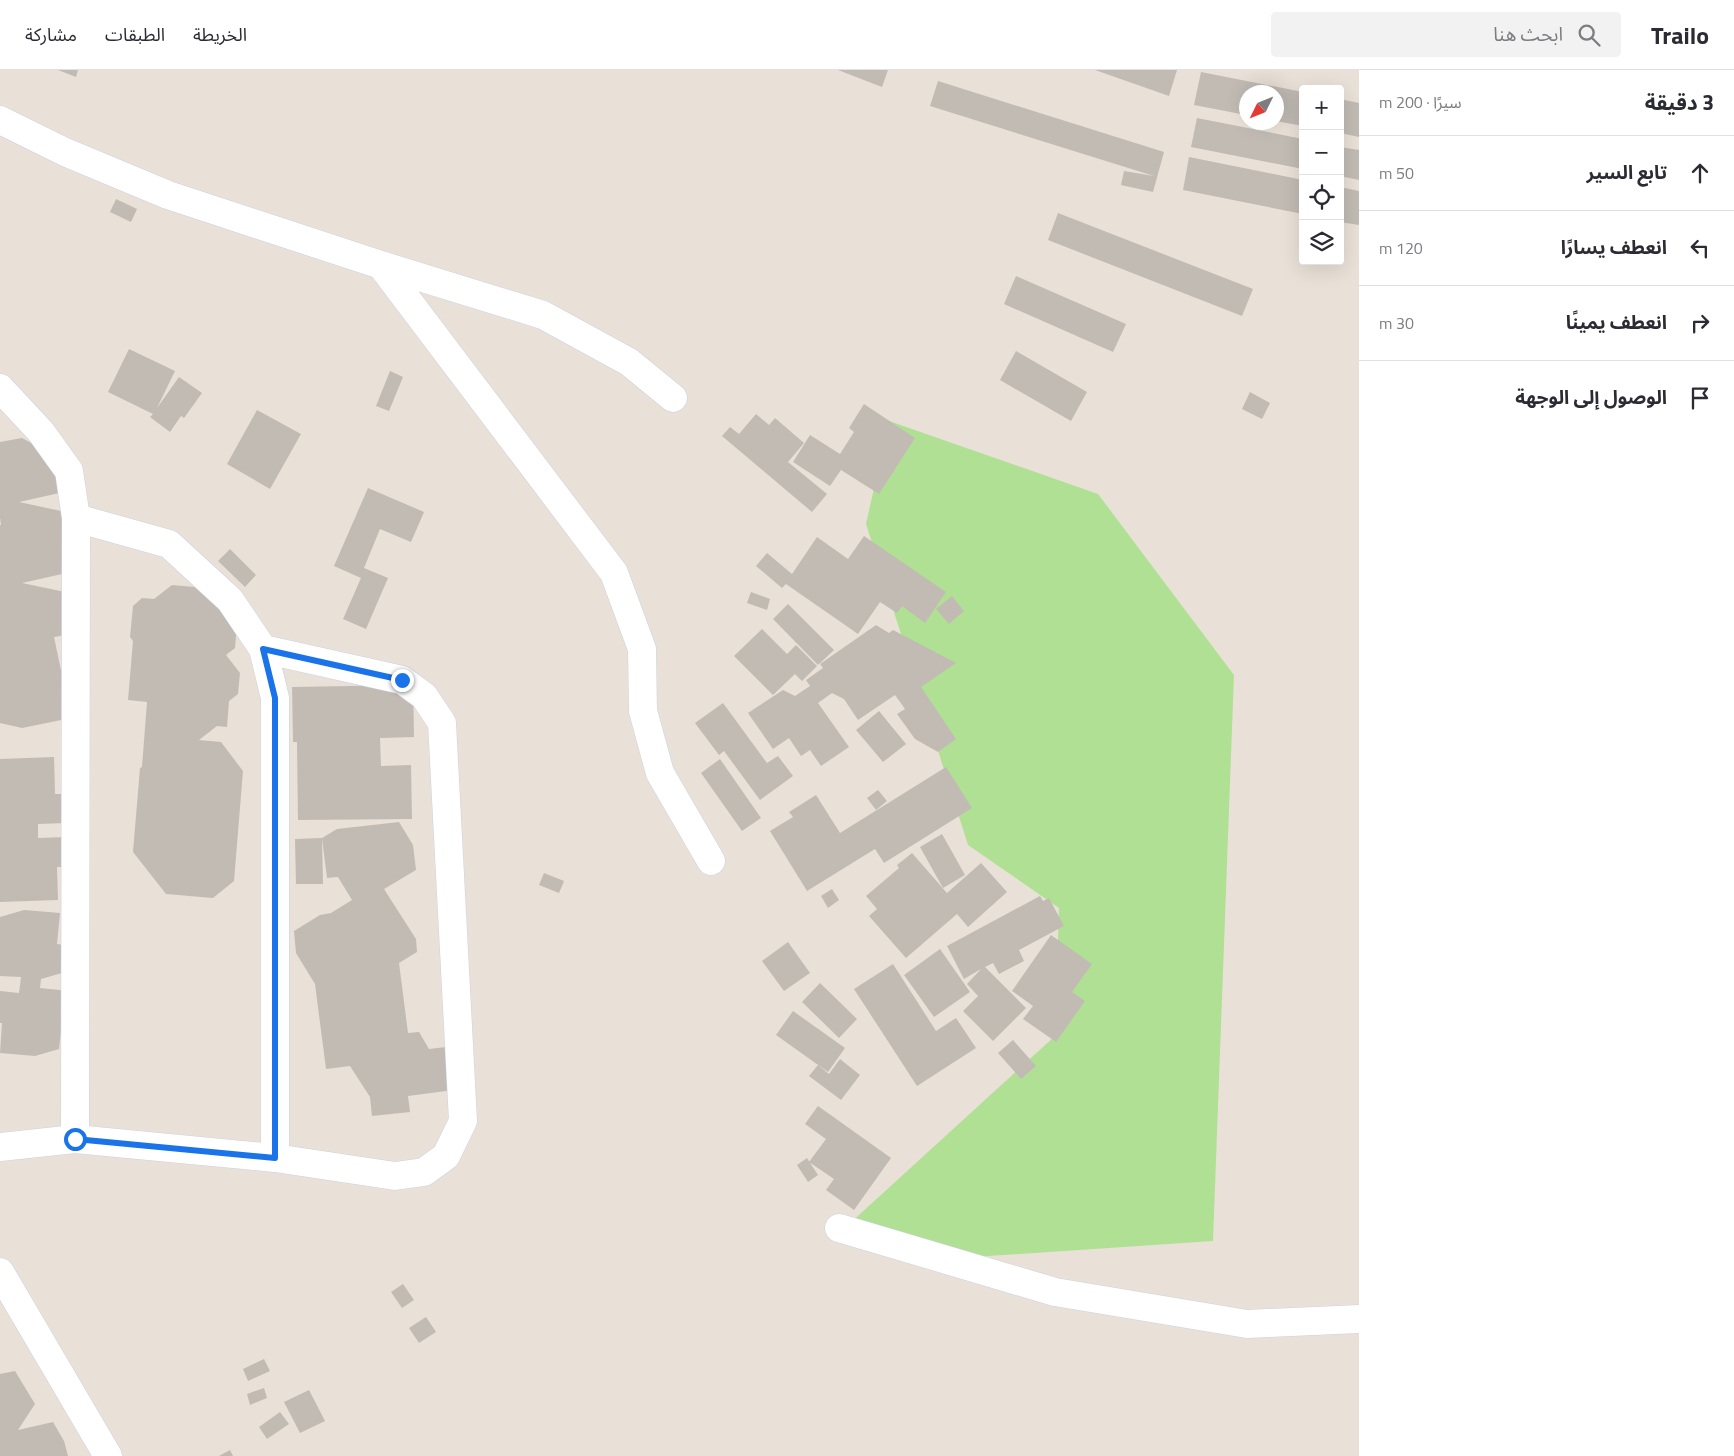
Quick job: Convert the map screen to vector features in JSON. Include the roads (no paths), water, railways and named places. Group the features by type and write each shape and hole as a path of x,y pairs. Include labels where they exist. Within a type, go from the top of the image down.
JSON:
{"street":[{"path":"0,120 65,152 168,195 381,265 543,315 629,362 673,398"},
{"path":"381,265 614,573 642,648 643,711 660,773 711,860"},
{"path":"0,388 41,432 69,471 76,518 75,1139"},
{"path":"76,518 169,544 230,600 263,649 275,698 275,1158"},
{"path":"0,1147 75,1139 275,1158 395,1176 424,1172 446,1156 463,1121 442,723 424,696 402,680 263,649"},
{"path":"839,1228 1056,1292 1247,1324 1359,1319"},
{"path":"0,1272 108,1456"}]}
